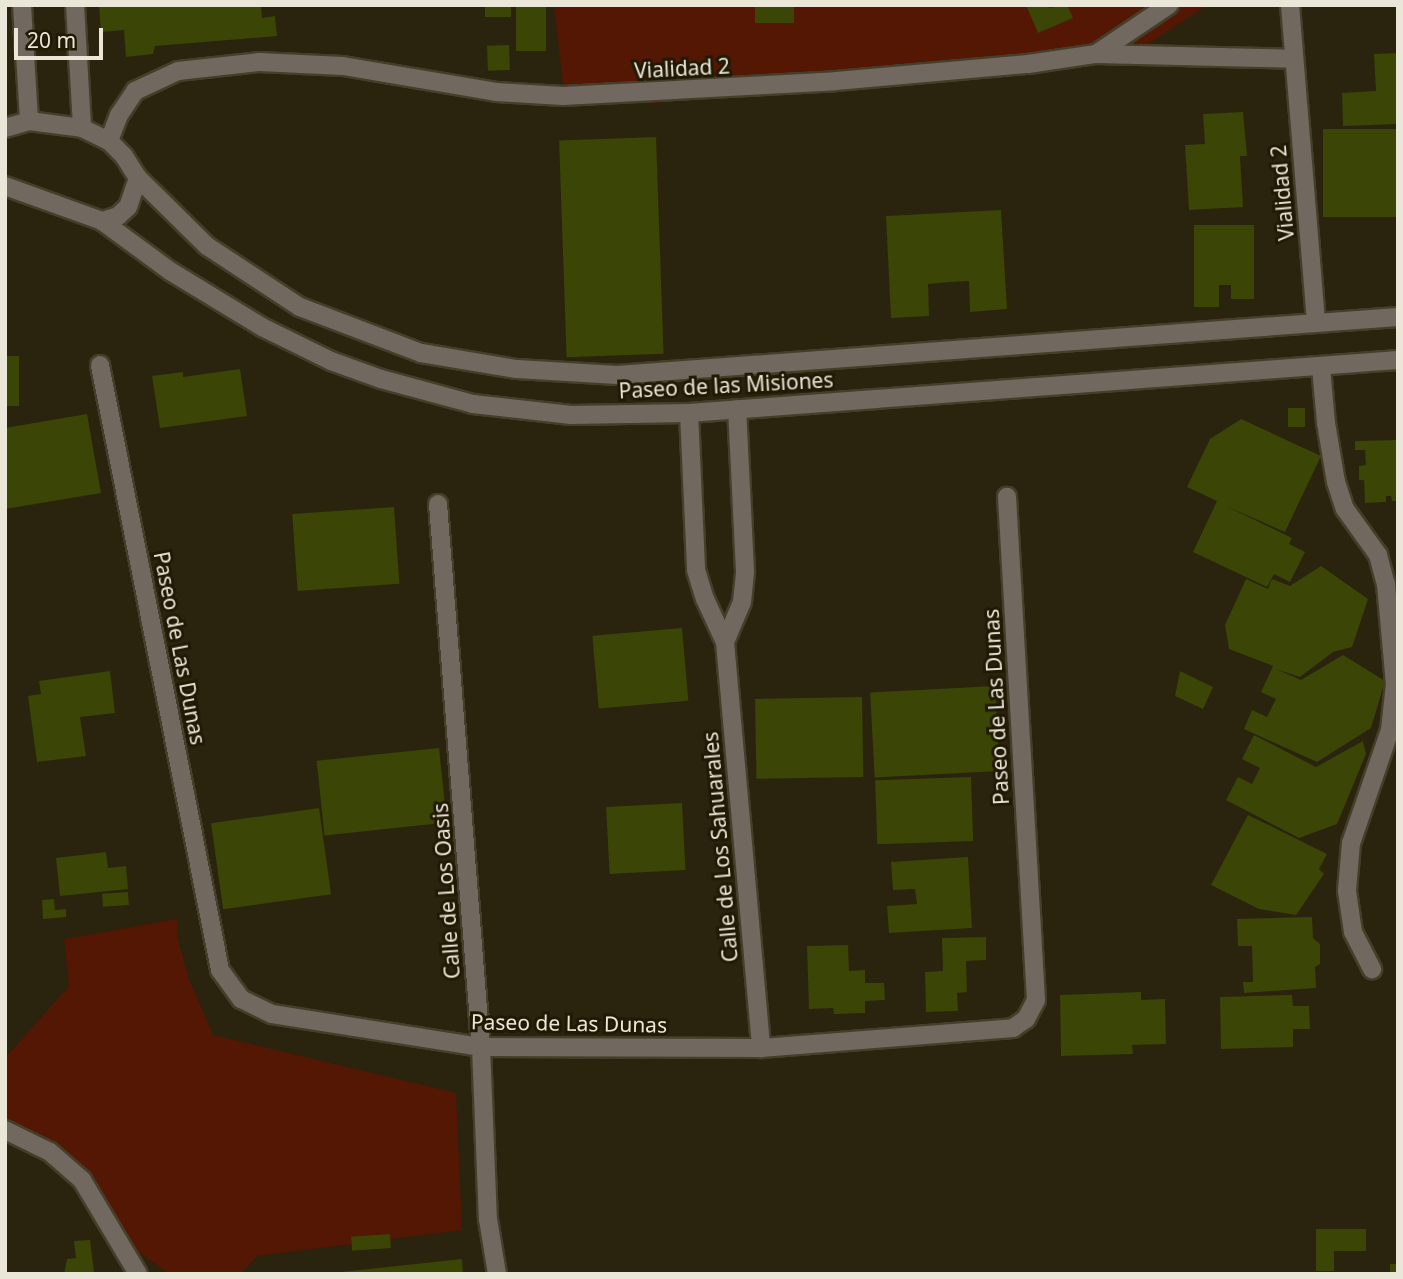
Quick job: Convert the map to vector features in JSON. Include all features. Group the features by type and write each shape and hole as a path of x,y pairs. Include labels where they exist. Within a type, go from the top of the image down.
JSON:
{"street":[{"path":"22,5 29,121"},
{"path":"75,5 82,128"},
{"path":"1096,54 1169,5"},
{"name":"Vialidad 2","path":"1290,5 1316,323"},
{"name":"Vialidad 2","path":"108,141 119,115 135,91 178,71 259,62 343,66 496,92 563,96 836,81 1028,64 1096,54 1294,59"},
{"name":"Paseo de las Misiones","path":"5,128 29,121 82,128 108,141 124,156 138,178 207,246 300,307 421,353 517,369 617,374 1398,317"},
{"path":"102,221 118,216 128,206 138,178"},
{"name":"Paseo de las Misiones","path":"5,186 102,221 170,271 262,327 331,361 381,379 473,404 571,415 689,413 1398,360"},
{"name":"Paseo de Las Dunas","path":"100,365 220,970 241,999 272,1014 481,1047 761,1048 1013,1028 1026,1019 1036,1000 1006,497"},
{"path":"1321,367 1325,423 1342,500 1360,534 1378,555 1386,584 1395,684 1390,730 1351,843 1347,891 1353,932 1371,969"},
{"path":"725,642 743,602 745,571 737,409"},
{"path":"689,413 696,570 705,599 725,642"},
{"name":"Calle de Los Oasis","path":"438,504 481,1047 488,1219 497,1274"},
{"name":"Calle de Los Sahuarales","path":"725,642 761,1048"},
{"path":"5,1130 50,1152 82,1180 138,1274"}],"shaded area":[{"path":"554,5 1208,5 1145,46 1047,70 641,104 565,102"},
{"path":"177,919 177,936 189,979 213,1035 456,1093 462,1230 257,1256 241,1274 169,1274 137,1251 97,1189 60,1147 5,1124 5,1058 69,986 64,939"}],"building":[{"path":"99,5 261,5 262,18 275,16 277,36 155,46 153,54 126,57 124,30 101,32"},
{"path":"485,5 511,5 511,17 485,17"},
{"path":"516,5 546,5 546,51 516,51"},
{"path":"755,5 794,5 794,23 755,23"},
{"path":"1026,5 1047,5 1049,8 1067,5 1073,18 1038,33"},
{"path":"509,45 510,70 488,71 487,46"},
{"path":"1398,53 1398,124 1343,126 1342,93 1376,91 1374,54"},
{"path":"1243,112 1247,156 1240,156 1243,207 1189,210 1185,145 1205,144 1203,114"},
{"path":"1323,129 1398,129 1398,217 1323,217"},
{"path":"656,137 664,354 567,357 559,140"},
{"path":"1001,210 1007,309 970,312 969,281 950,282 928,284 929,316 891,318 886,216"},
{"path":"1194,225 1254,225 1254,299 1231,299 1231,285 1219,285 1219,307 1194,307"},
{"path":"5,356 19,356 19,406 5,406"},
{"path":"240,369 247,416 160,428 152,376 183,372 183,377"},
{"path":"1288,408 1305,408 1305,427 1288,427"},
{"path":"87,414 101,493 5,509 5,428"},
{"path":"1241,419 1321,456 1285,532 1226,506 1292,538 1289,544 1305,552 1290,582 1274,574 1267,587 1193,552 1217,501 1187,487 1210,439"},
{"path":"1398,440 1398,501 1392,501 1391,496 1386,496 1386,502 1365,503 1364,480 1359,480 1359,466 1366,465 1365,450 1355,450 1355,441"},
{"path":"394,507 399,584 298,591 292,514"},
{"path":"1321,566 1368,599 1352,647 1333,652 1300,677 1276,669 1301,680 1343,655 1385,681 1371,728 1317,762 1244,729 1252,710 1267,717 1276,699 1261,692 1273,666 1229,649 1225,625 1246,579 1268,589 1272,579 1290,586"},
{"path":"682,628 688,701 599,709 592,636"},
{"path":"110,671 115,713 80,717 86,756 37,762 28,696 41,694 39,681"},
{"path":"1180,671 1213,687 1203,709 1175,696"},
{"path":"995,686 999,771 875,777 870,693"},
{"path":"862,697 863,777 756,779 755,699"},
{"path":"1254,735 1316,767 1363,741 1366,754 1337,824 1299,838 1226,800 1238,777 1252,784 1260,768 1242,759"},
{"path":"439,748 447,823 325,835 317,761"},
{"path":"971,777 973,841 877,844 875,780"},
{"path":"682,803 686,870 610,874 606,807"},
{"path":"319,808 331,894 223,909 211,823"},
{"path":"1248,815 1327,854 1319,869 1324,874 1296,915 1259,909 1211,885"},
{"path":"106,852 108,868 126,866 128,889 60,896 56,858"},
{"path":"968,857 972,928 889,933 887,906 917,904 915,889 893,890 891,862"},
{"path":"128,892 129,905 103,907 102,894"},
{"path":"54,899 55,910 66,909 66,917 43,919 42,900"},
{"path":"1312,917 1313,938 1320,944 1320,964 1315,967 1316,988 1244,993 1243,982 1253,982 1252,946 1238,946 1237,919"},
{"path":"986,937 986,960 966,961 967,992 957,993 958,1011 926,1012 925,972 943,971 942,938"},
{"path":"848,945 849,971 865,970 865,983 884,983 885,1000 865,1001 865,1013 834,1014 833,1008 809,1009 807,946"},
{"path":"1141,992 1141,1000 1165,999 1166,1044 1132,1045 1133,1054 1061,1056 1060,995"},
{"path":"1292,995 1293,1006 1309,1006 1310,1029 1293,1029 1293,1047 1221,1049 1220,997"},
{"path":"1316,1229 1366,1229 1366,1251 1334,1251 1334,1271 1316,1271"},
{"path":"390,1234 391,1248 352,1251 351,1237"},
{"path":"90,1240 94,1272 64,1274 67,1259 76,1258 74,1241"},
{"path":"462,1259 463,1274 341,1274 341,1272"},
{"path":"1390,1264 1398,1264 1398,1274 1390,1274"}]}
